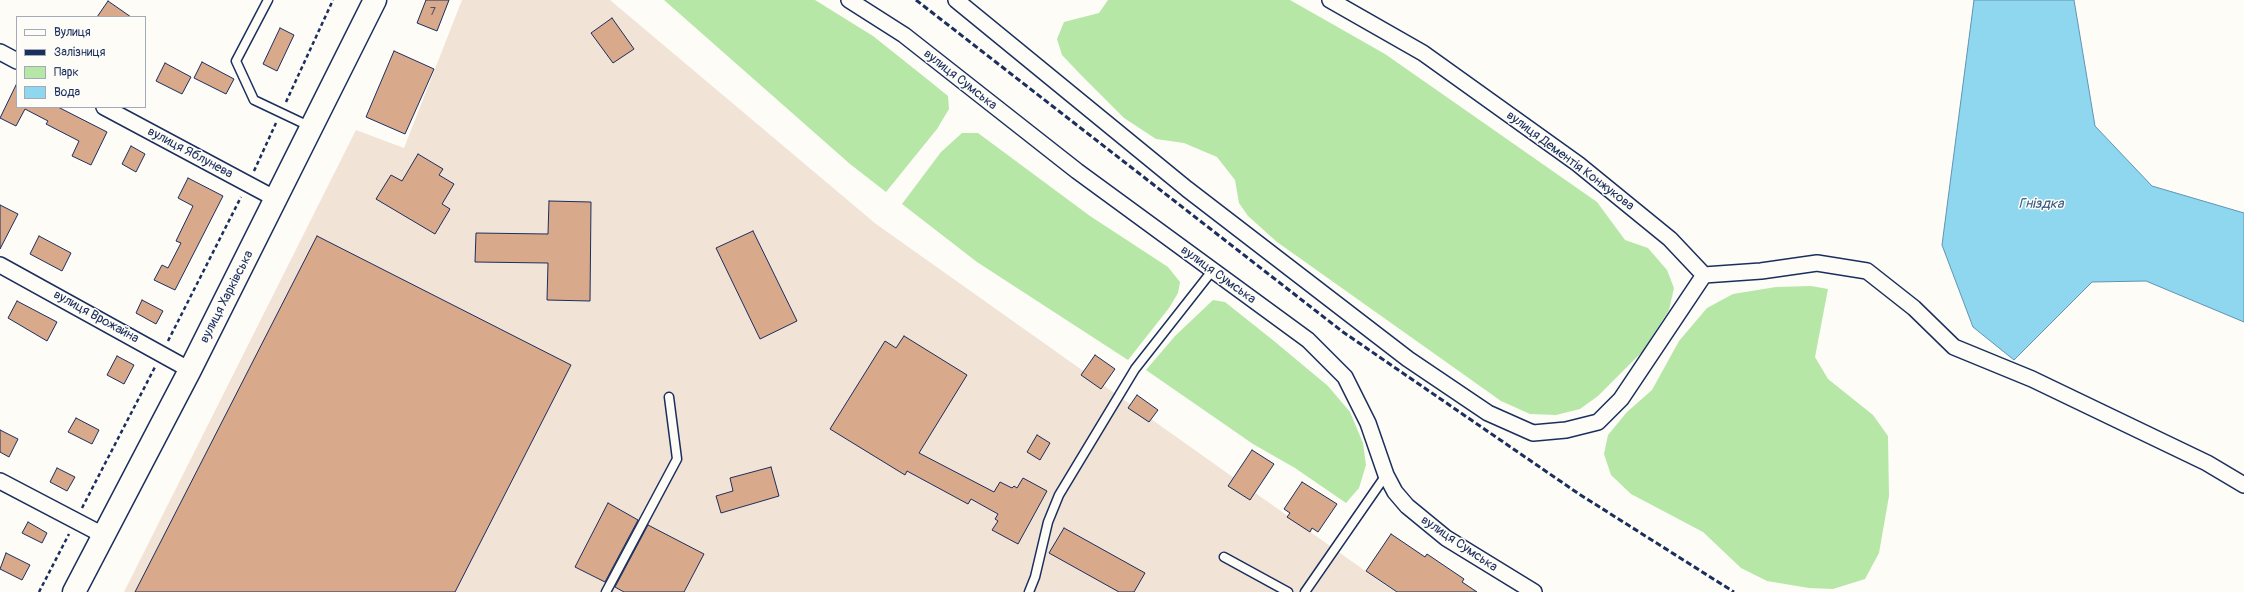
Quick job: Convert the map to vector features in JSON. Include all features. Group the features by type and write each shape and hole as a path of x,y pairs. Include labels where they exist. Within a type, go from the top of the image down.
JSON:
{"main road":[{"name":"вулиця Харківська","path":"74,592 190,370 375,0"}],"street":[{"name":"вулиця Сумська","path":"849,0 904,35 1077,171 1308,340 1345,378 1368,423 1386,476 1395,492 1407,506 1446,538 1534,592"},
{"path":"956,0 1187,189 1408,359 1488,413 1533,433 1566,430 1598,422 1621,399 1704,275 1761,271 1817,263 1867,271 1914,308 1954,347 2032,379 2207,463 2244,485"},
{"name":"вулиця Дементія Конжукова","path":"1330,0 1423,52 1578,164 1670,239 1704,275"},
{"path":"0,52 16,60"},
{"name":"вулиця Яблунева","path":"106,108 276,199"},
{"name":"вулиця Врожайна","path":"0,265 190,370"},
{"path":"0,480 103,535"}],"lane":[{"path":"268,0 236,62 254,100 312,127"},
{"path":"1031,591 1048,522 1059,496 1135,369 1212,271"},
{"path":"606,592 677,459 669,397"},
{"path":"1305,592 1386,476"},
{"path":"1224,557 1288,592"}],"path":[{"path":"39,592 248,184 334,0"}],"shaded area":[{"path":"462,0 610,0 876,224 1395,592 124,592 356,130 404,148"}],"green space":[{"path":"664,0 815,0 873,36 948,96 949,109 937,129 886,192 850,164"},
{"path":"1108,0 1290,0 1385,54 1597,202 1625,240 1648,248 1667,270 1674,288 1669,310 1642,352 1598,396 1580,409 1556,415 1530,414 1501,401 1277,242 1248,216 1239,203 1235,180 1217,157 1184,143 1156,139 1124,118 1081,75 1062,55 1057,39 1064,22 1099,13"},
{"path":"962,133 978,133 1090,216 1168,267 1180,282 1178,293 1169,308 1128,360 977,262 902,204 941,152"},
{"path":"1811,286 1828,289 1815,357 1828,379 1873,415 1888,436 1889,496 1879,553 1865,579 1833,589 1809,588 1767,581 1741,568 1703,532 1631,494 1611,475 1604,454 1608,435 1627,412 1652,390 1679,341 1707,308 1733,294 1776,287"},
{"path":"1213,300 1225,302 1274,341 1328,386 1350,412 1363,443 1366,465 1359,488 1346,503 1295,468 1253,444 1146,370 1175,336"}],"water":[{"name":"Гніздка","path":"1974,0 2074,0 2095,126 2152,186 2244,213 2244,322 2146,281 2092,282 2014,360 1973,327 1942,245"}],"building":[{"path":"426,0 449,0 437,31 417,23"},
{"path":"108,1 130,16 98,16"},
{"path":"612,18 634,49 613,63 591,33"},
{"path":"280,28 294,35 277,71 263,64"},
{"path":"394,51 434,69 405,134 366,117"},
{"path":"202,62 234,79 226,94 194,78"},
{"path":"165,63 191,77 182,94 156,81"},
{"path":"16,85 16,108 60,108 107,132 91,165 72,156 79,141 46,124 48,121 25,109 16,126 0,118"},
{"path":"131,146 145,154 136,172 122,164"},
{"path":"418,154 443,169 439,175 454,184 442,204 450,209 435,234 376,199 391,175 402,181"},
{"path":"188,178 223,196 175,290 154,280 162,265 168,268 181,243 176,241 193,206 178,198"},
{"path":"549,201 591,202 590,301 547,300 548,263 475,262 476,233 548,234"},
{"path":"0,205 18,214 0,249"},
{"path":"753,231 797,321 760,339 716,248"},
{"path":"39,236 71,253 62,271 30,254"},
{"path":"317,236 571,365 455,592 135,592"},
{"path":"142,300 163,311 156,324 136,313"},
{"path":"17,301 57,322 47,341 8,318"},
{"path":"904,336 967,375 919,453 994,492 1000,482 1012,488 1014,486 1017,488 1023,478 1047,491 1018,544 992,530 998,521 995,519 998,514 971,499 968,504 907,471 905,475 830,429 885,341 896,348"},
{"path":"1095,355 1115,369 1101,389 1081,375"},
{"path":"117,356 134,365 124,384 107,375"},
{"path":"1137,395 1158,410 1149,422 1128,408"},
{"path":"76,418 99,430 92,444 68,432"},
{"path":"0,430 18,439 9,457 0,452"},
{"path":"1037,435 1050,443 1040,460 1027,452"},
{"path":"1252,450 1274,464 1250,500 1228,486"},
{"path":"771,467 779,496 721,513 716,496 733,491 730,478"},
{"path":"57,468 75,477 67,491 50,482"},
{"path":"1302,482 1337,504 1318,532 1312,528 1310,532 1287,517 1290,513 1284,509"},
{"path":"608,503 638,520 605,582 575,567"},
{"path":"28,522 47,533 42,543 22,533"},
{"path":"648,525 704,554 684,592 624,592 615,587"},
{"path":"1064,528 1145,573 1134,592 1119,592 1049,553"},
{"path":"1391,534 1425,557 1427,554 1464,579 1462,582 1477,592 1397,592 1366,571"},
{"path":"6,553 30,565 22,580 0,569"}],"railway":[{"path":"916,0 1343,332 1579,494 1734,592"}]}
